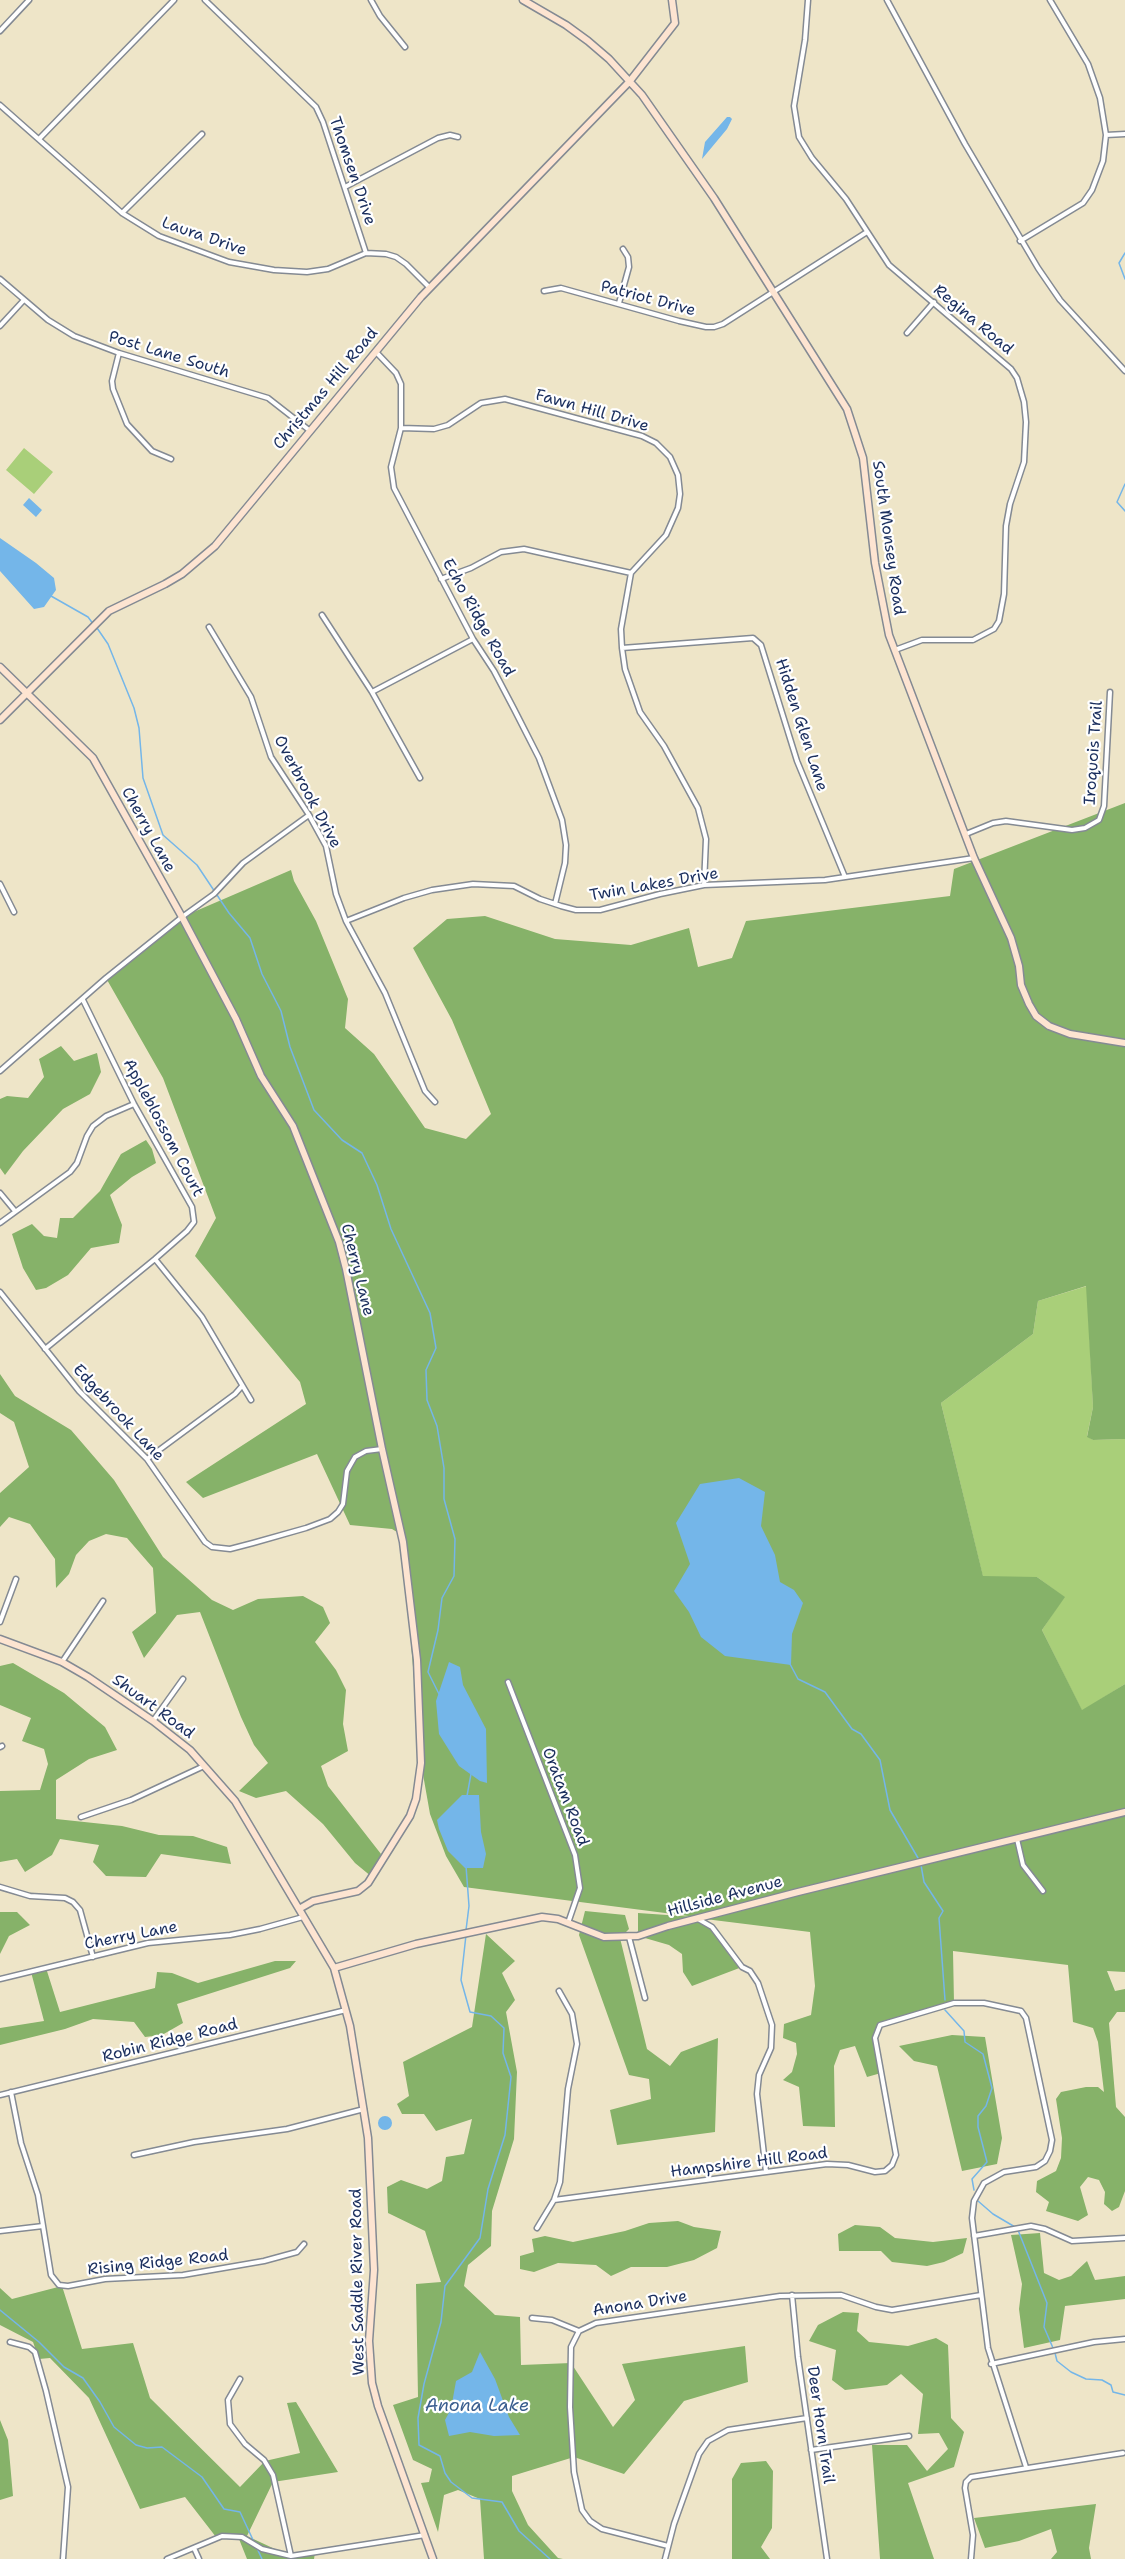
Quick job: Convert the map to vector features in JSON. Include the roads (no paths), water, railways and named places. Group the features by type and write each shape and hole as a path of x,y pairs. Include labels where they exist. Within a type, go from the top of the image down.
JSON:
{"street":[{"path":"0,31 29,0"},
{"path":"39,139 174,0"},
{"name":"Thomsen Drive","path":"205,0 316,107 366,253"},
{"path":"371,0 380,16 405,47"},
{"name":"South Monsey Road","path":"524,0 588,41 630,81 692,164 847,409 863,458 875,563 889,636 974,858 1011,938 1019,966 1021,985 1036,1016 1049,1026 1070,1034 1125,1043"},
{"name":"Christmas Hill Road","path":"0,720 109,610 173,579 215,546 421,297 630,81 675,23 672,0"},
{"name":"Regina Road","path":"808,0 804,50 794,106 799,137 812,158 846,199 889,265 994,352 1017,378 1024,402 1026,422 1024,462 1010,504 1006,526 1003,603 999,621 994,629 973,640 922,640 895,650"},
{"path":"889,0 1020,241 1060,300 1125,371"},
{"path":"1020,241 1083,203 1092,190 1103,161 1106,135 1101,98 1088,64 1050,0"},
{"name":"Laura Drive","path":"0,105 122,213 159,236 230,262 274,270 307,272 328,268 366,253 386,254 396,257 430,288"},
{"path":"1106,135 1125,134"},
{"path":"122,213 202,135"},
{"path":"345,187 438,138 450,135 458,137"},
{"name":"Patriot Drive","path":"544,291 561,288 706,327 723,324 867,232"},
{"path":"619,303 629,267 628,257 623,249"},
{"name":"Post Lane South","path":"0,279 23,301 48,320 75,336 119,353 268,398 309,430"},
{"path":"0,326 23,301"},
{"path":"908,333 934,302"},
{"name":"Echo Ridge Road","path":"375,352 396,373 401,384 401,428 391,467 394,488 473,639 495,671 529,738 562,819 566,845 565,863 555,904"},
{"path":"119,353 112,381 127,424 152,451 171,459"},
{"name":"Fawn Hill Drive","path":"401,428 441,427 481,403 505,399 642,436 656,443 670,458 678,475 680,494 678,508 666,535 631,573"},
{"path":"441,579 471,568 501,552 524,549 631,573 621,628 622,648 630,690 640,712 664,746 698,808 706,839 704,885"},
{"path":"322,615 372,692 420,778"},
{"name":"Overbrook Drive","path":"209,627 251,698 271,756 326,846 336,894 346,921 385,993 425,1091 435,1102"},
{"name":"Hidden Glen Lane","path":"622,648 753,638 761,645 797,761 845,877"},
{"path":"372,692 473,639"},
{"name":"Cherry Lane","path":"0,667 93,758 236,1019 261,1076 293,1126 339,1242 403,1542 417,1660 420,1763 416,1799 410,1816 372,1877 358,1891 313,1901 299,1909"},
{"name":"Iroquois Trail","path":"966,834 993,823 1006,821 1072,830 1085,828 1099,820 1104,806 1110,692"},
{"path":"0,1071 106,978 214,894 255,853 309,815"},
{"name":"Twin Lakes Drive","path":"346,921 404,897 473,884 514,886 555,904 576,910 600,910 704,885 825,880 974,858"},
{"path":"0,884 14,912"},
{"name":"Appleblossom Court","path":"45,1349 187,1232 194,1222 194,1214 134,1104 83,1000"},
{"path":"0,1223 70,1172 93,1126 106,1116 134,1104"},
{"path":"0,1193 15,1211"},
{"path":"155,1259 202,1317 251,1400"},
{"name":"Edgebrook Lane","path":"0,1292 79,1391 147,1459 205,1542 212,1547 222,1549 299,1530 330,1519 343,1504 347,1471 355,1457 366,1451 382,1449"},
{"path":"147,1459 235,1394 242,1386"},
{"path":"0,1622 16,1579"},
{"path":"62,1662 104,1601"},
{"name":"Shuart Road","path":"0,1639 62,1662 88,1677 153,1721 190,1750 235,1801 274,1870"},
{"path":"153,1721 183,1679"},
{"name":"Oratam Road","path":"508,1682 575,1855 580,1888 568,1923"},
{"path":"81,1816 131,1800 204,1766"},
{"name":"Hillside Avenue","path":"334,1968 416,1944 458,1937 542,1917 558,1919 604,1937 636,1934 638,1936 697,1918 1125,1812"},
{"path":"1016,1839 1023,1865 1043,1891"},
{"name":"West Saddle River Road","path":"274,1870 334,1968 346,2010 364,2109 369,2159 374,2270 369,2341 371,2374 378,2406 434,2559"},
{"path":"0,1887 30,1896 65,1898 74,1902 80,1910 93,1957"},
{"name":"Cherry Lane","path":"0,1979 167,1940 260,1929 304,1917"},
{"path":"697,1918 712,1927 742,1967 750,1971 758,1983 772,2025 771,2048 759,2075 757,2094 766,2172"},
{"path":"629,1936 645,1998"},
{"path":"537,2228 554,2200 563,2163 568,2089 577,2044 572,2014 559,1991"},
{"name":"Hampshire Hill Road","path":"554,2200 827,2164 848,2165 875,2172 889,2168 895,2160 896,2150 875,2037 877,2029 884,2023 954,2003 984,2003 1018,2009 1026,2018 1052,2146 1045,2161 1036,2167 1004,2172 984,2183 977,2191 972,2209 991,2364 1026,2468"},
{"name":"Robin Ridge Road","path":"0,2095 346,2010"},
{"path":"0,2231 43,2226 38,2195 17,2129 11,2092"},
{"path":"134,2155 194,2142 287,2129 364,2109"},
{"name":"Rising Ridge Road","path":"43,2226 51,2275 55,2282 63,2286 112,2279 183,2276 264,2261 297,2252 304,2244"},
{"path":"974,2236 1031,2226 1045,2229 1072,2241 1125,2238"},
{"name":"Anona Drive","path":"668,2546 602,2529 590,2521 582,2510 574,2472 570,2407 571,2347 579,2331 596,2323 792,2295 841,2295 892,2310 981,2295"},
{"name":"Deer Horn Trail","path":"792,2295 827,2559"},
{"path":"532,2318 552,2320 579,2331"},
{"path":"991,2364 1094,2342 1125,2339"},
{"path":"10,2342 28,2347 35,2352 46,2391 68,2487 63,2559"},
{"path":"240,2379 228,2400 230,2424 245,2444 264,2460 273,2475 291,2556"},
{"path":"665,2559 699,2454 708,2441 728,2430 807,2418"},
{"path":"811,2450 909,2436"},
{"path":"971,2559 973,2535 965,2490 966,2482 975,2475 1123,2453"},
{"path":"167,2559 222,2536 235,2536 272,2552 291,2556 425,2535"},
{"path":"194,2548 199,2559"}],"water":[{"path":"727,117 732,119 727,129 702,159 705,142"},
{"path":"29,498 42,510 36,517 23,505"},
{"path":"0,538 54,578 56,590 44,607 34,609 0,571"},
{"path":"739,1478 765,1492 761,1526 775,1555 780,1582 794,1590 803,1603 792,1634 791,1665 725,1656 701,1637 689,1612 674,1591 690,1564 676,1523 700,1484"},
{"path":"449,1662 460,1667 463,1685 486,1729 487,1783 480,1781 459,1766 439,1734 436,1701"},
{"path":"462,1795 479,1795 481,1832 486,1854 483,1868 465,1868 448,1851 439,1829 437,1820"},
{"path":"385,2116 390,2118 392,2123 390,2128 385,2130 380,2128 378,2123 380,2118"},
{"name":"Anona Lake","path":"480,2352 495,2379 509,2417 520,2435 494,2436 470,2432 449,2436 445,2420 451,2409 456,2381 472,2372"}],"waterway":[{"path":"1125,253 1119,263 1125,279"},
{"path":"1125,484 1117,502 1125,511"},
{"path":"51,596 88,617 94,625"},
{"path":"97,628 108,644 134,708 139,728 143,778 163,835 197,865 229,913 250,938 262,974 281,1011 290,1047 314,1110 342,1140 362,1153 377,1185 391,1229 430,1313 436,1348 426,1370 427,1400 437,1426 444,1468 444,1499 455,1539 454,1576 442,1598 438,1630 428,1672 439,1694"},
{"path":"790,1664 798,1679 825,1692 852,1729 861,1734 880,1760 890,1810 918,1858"},
{"path":"467,1796 471,1774"},
{"path":"921,1865 924,1882 943,1911 939,1918 945,2000"},
{"path":"466,1866 469,1906 466,1930"},
{"path":"466,1935 461,1980 470,2012 491,2016 504,2028 503,2053 511,2077 505,2135 488,2189 480,2238 445,2286 441,2322 424,2384 418,2418 419,2445 440,2456 445,2473 451,2482 472,2498 502,2502 519,2531 550,2559"},
{"path":"945,2010 964,2031 965,2042 983,2054 992,2088 986,2106 978,2116 978,2127 987,2162 972,2179 974,2190"},
{"path":"978,2201 993,2214 1015,2227"},
{"path":"1018,2230 1047,2303 1044,2327 1053,2348"},
{"path":"0,2310 39,2342 64,2367 83,2378 114,2427 136,2445 147,2448 162,2447 202,2477 224,2509 240,2512 254,2542"},
{"path":"1055,2353 1057,2361 1071,2372 1086,2379 1102,2380 1111,2385 1113,2392 1125,2395"},
{"path":"256,2546 262,2559"}]}
